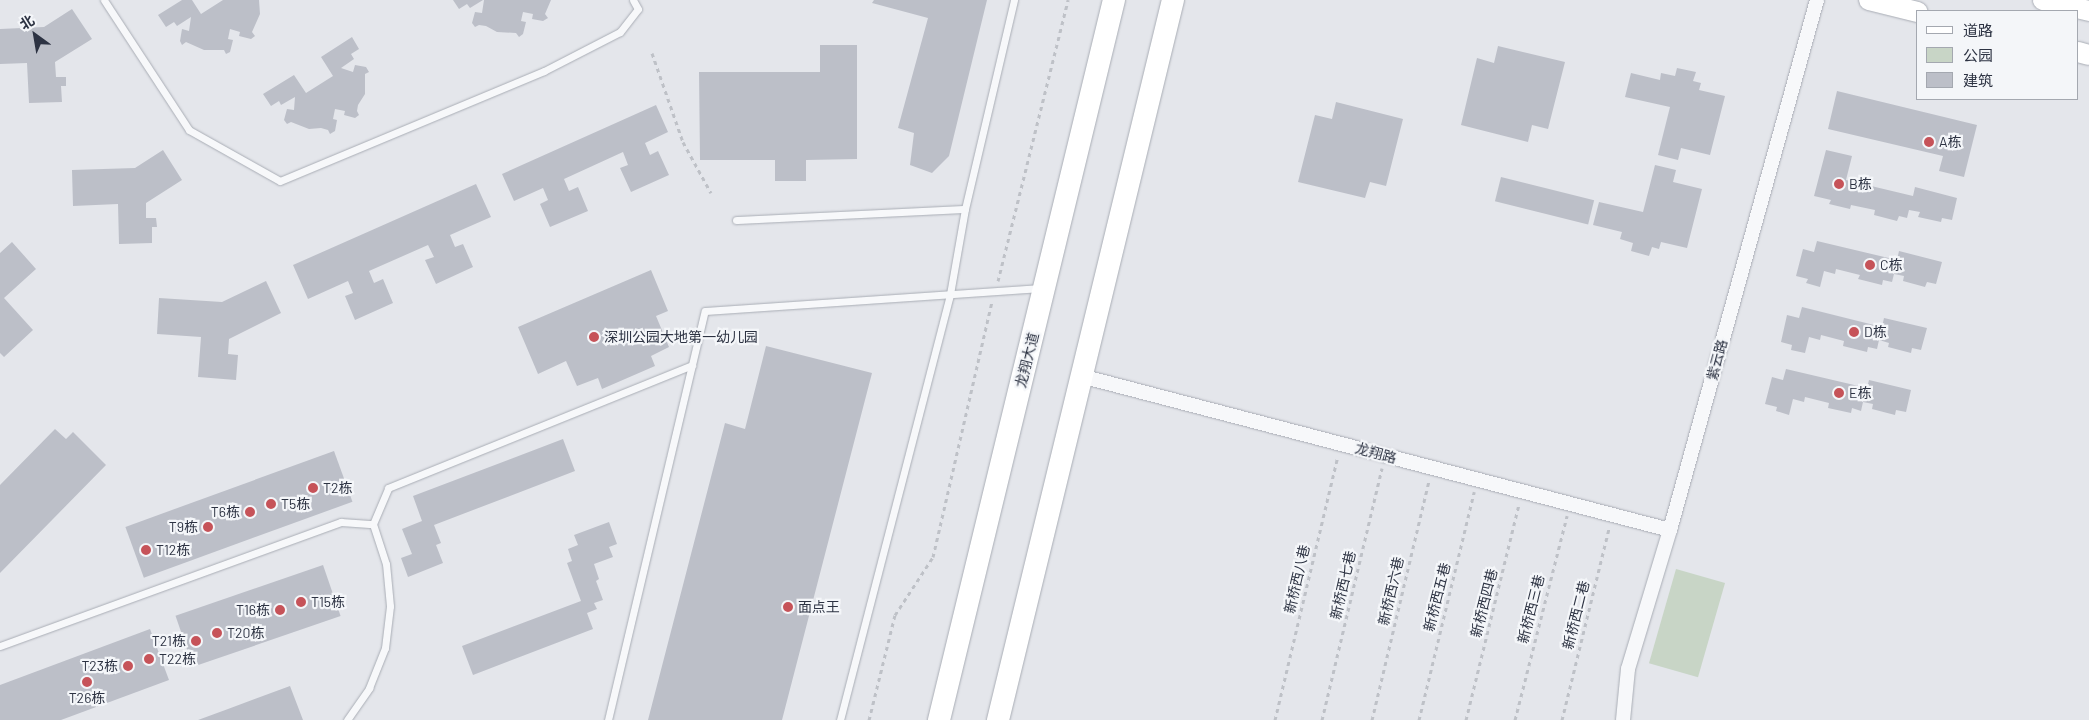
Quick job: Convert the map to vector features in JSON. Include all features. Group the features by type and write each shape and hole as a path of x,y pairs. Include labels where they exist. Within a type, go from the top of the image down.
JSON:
{"main road":[{"name":"龙翔大道","path":"939,720 1114,0"},
{"path":"1869,0 1916,12"},
{"path":"2043,0 2089,11"},
{"path":"998,720 1172,2"}],"street":[{"name":"紫云路","path":"1623,720 1628,669 1670,530 1817,0"},
{"name":"龙翔路","path":"1081,376 1670,530"}],"lane":[{"path":"104,0 189,130 280,181 544,71 620,32 638,10 632,0"},
{"path":"840,720 950,294 965,209 1014,0"},
{"path":"736,220 965,209"},
{"path":"608,720 705,311 1044,288"},
{"path":"347,720 369,688 385,648 390,606 386,564 373,524 388,488 692,365"},
{"path":"0,646 341,522 373,524"}],"path":[{"path":"869,720 895,615 933,557 995,291 1068,0"},
{"path":"652,53 683,142 711,193"},
{"name":"新桥西八巷","path":"1275,720 1341,444"},
{"name":"新桥西七巷","path":"1322,720 1385,455"},
{"name":"新桥西六巷","path":"1372,720 1432,468"},
{"name":"新桥西五巷","path":"1419,720 1477,479"},
{"name":"新桥西四巷","path":"1466,720 1522,491"},
{"name":"新桥西三巷","path":"1515,720 1570,504"},
{"name":"新桥西二巷","path":"1562,720 1612,515"}],"green space":[{"path":"1676,569 1725,583 1698,677 1649,663"}],"building":[{"path":"182,0 192,0 201,14 223,0 259,0 260,14 252,32 255,36 251,39 239,36 240,32 230,29 228,39 233,40 230,52 226,54 224,50 204,50 186,42 182,45 180,41 182,29 189,31 191,17 177,26 174,22 166,27 158,15"},
{"path":"453,0 483,0 470,8 467,4 459,9"},
{"path":"484,0 551,0 545,14 548,18 543,21 532,19 533,14 523,12 521,21 526,22 523,34 519,37 516,33 497,32 486,26 479,25 475,27 472,23 475,12 482,13"},
{"path":"874,0 987,0 949,156 932,173 910,165 914,133 898,128 928,18 872,3"},
{"path":"72,9 92,39 55,62 56,77 66,77 66,86 61,86 62,102 29,103 27,63 0,64 0,29 44,27"},
{"path":"352,37 359,49 351,54 354,59 341,68 353,72 355,65 366,67 369,72 365,74 365,94 358,105 357,111 359,115 355,118 344,115 345,111 335,109 333,119 337,120 335,131 330,134 328,130 321,128 309,129 291,122 287,124 284,120 287,109 294,110 295,97 281,105 279,101 271,106 263,94 294,75 306,93 333,76 321,57"},
{"path":"820,45 857,45 857,159 806,160 806,181 775,181 775,160 700,160 699,72 820,72"},
{"path":"1498,46 1565,62 1548,129 1532,125 1528,142 1461,125 1477,58 1494,63"},
{"path":"1677,68 1696,72 1693,81 1701,83 1699,90 1725,96 1710,155 1681,148 1678,160 1658,155 1670,107 1625,97 1631,73 1660,80 1661,73 1675,76"},
{"name":"A栋","path":"1837,91 1977,125 1964,177 1939,171 1943,156 1828,129"},
{"path":"1336,102 1403,119 1386,186 1370,182 1365,198 1298,182 1315,115 1332,119"},
{"path":"656,105 668,132 645,143 650,155 658,151 669,175 631,192 620,168 628,165 623,152 564,179 569,191 578,187 588,211 550,227 540,204 548,200 543,188 514,201 502,174"},
{"path":"163,150 182,180 146,203 146,218 156,218 157,227 152,227 152,243 119,244 118,204 73,206 72,170 135,168"},
{"name":"B栋","path":"1826,150 1852,156 1846,180 1913,196 1915,187 1957,198 1952,220 1942,218 1941,222 1918,217 1920,212 1909,210 1907,218 1899,216 1897,221 1874,215 1875,210 1851,205 1850,209 1829,204 1831,200 1814,196"},
{"path":"1655,165 1676,170 1673,182 1702,189 1687,248 1661,242 1659,249 1652,247 1649,256 1631,251 1633,243 1620,239 1622,232 1593,225 1599,202 1643,212"},
{"path":"1501,177 1594,200 1588,224 1495,201"},
{"path":"476,184 491,217 450,235 455,247 463,244 473,267 436,284 425,260 434,257 428,245 369,271 374,283 383,279 393,303 355,320 345,296 353,293 348,281 308,299 293,265"},
{"name":"C栋","path":"1817,241 1897,260 1899,251 1942,262 1936,284 1927,282 1925,287 1903,281 1904,276 1894,274 1892,282 1883,280 1882,285 1858,279 1860,275 1836,269 1835,274 1824,271 1820,287 1806,283 1808,279 1796,276 1803,249 1814,252"},
{"path":"12,242 36,269 4,298 33,330 4,357 0,353 0,253"},
{"name":"深圳公园大地第一幼儿园","path":"651,270 668,311 656,316 669,347 651,356 655,366 602,389 598,378 577,386 566,361 538,374 518,327"},
{"path":"266,281 281,313 229,339 228,354 238,355 236,380 198,377 201,337 157,334 159,298 222,302"},
{"name":"D栋","path":"1802,307 1882,327 1884,318 1927,328 1921,350 1912,348 1911,353 1888,347 1889,343 1879,340 1877,349 1868,347 1867,352 1843,346 1844,341 1821,335 1820,340 1809,337 1805,353 1791,350 1792,345 1781,342 1787,315 1799,318"},
{"path":"766,346 872,373 782,720 648,720 725,423 745,429"},
{"name":"E栋","path":"1786,369 1867,388 1869,380 1911,390 1906,412 1896,410 1895,415 1872,409 1873,404 1863,402 1861,411 1852,408 1851,413 1828,408 1829,403 1805,397 1804,402 1793,399 1789,415 1776,411 1777,407 1765,404 1772,377 1783,380"},
{"path":"55,429 66,439 73,432 106,465 0,573 0,485"},
{"path":"563,439 575,471 434,525 441,543 436,545 443,563 408,577 401,558 412,554 402,529 422,521 413,496"},
{"path":"334,451 352,502 144,578 125,527"},
{"path":"609,522 617,544 609,547 613,557 594,564 599,579 596,581 603,600 594,603 597,609 587,613 593,629 473,675 462,646 581,601 567,563 572,561 568,549 578,545 574,535"},
{"path":"323,565 341,616 193,667 175,616"},
{"path":"150,629 169,680 61,720 0,720 0,685"},
{"path":"290,686 303,720 198,720 228,709"}],"place":[{"name":"A栋","path":"1929,142"},
{"name":"B栋","path":"1839,184"},
{"name":"C栋","path":"1870,265"},
{"name":"D栋","path":"1854,332"},
{"name":"深圳公园大地第一幼儿园","path":"594,337"},
{"name":"E栋","path":"1839,393"},
{"name":"T2栋","path":"313,488"},
{"name":"T5栋","path":"271,504"},
{"name":"T6栋","path":"250,512"},
{"name":"T9栋","path":"208,527"},
{"name":"T12栋","path":"146,550"},
{"name":"T15栋","path":"301,602"},
{"name":"面点王","path":"788,607"},
{"name":"T16栋","path":"280,610"},
{"name":"T20栋","path":"217,633"},
{"name":"T21栋","path":"196,641"},
{"name":"T22栋","path":"149,659"},
{"name":"T23栋","path":"128,666"},
{"name":"T26栋","path":"87,682"}]}
